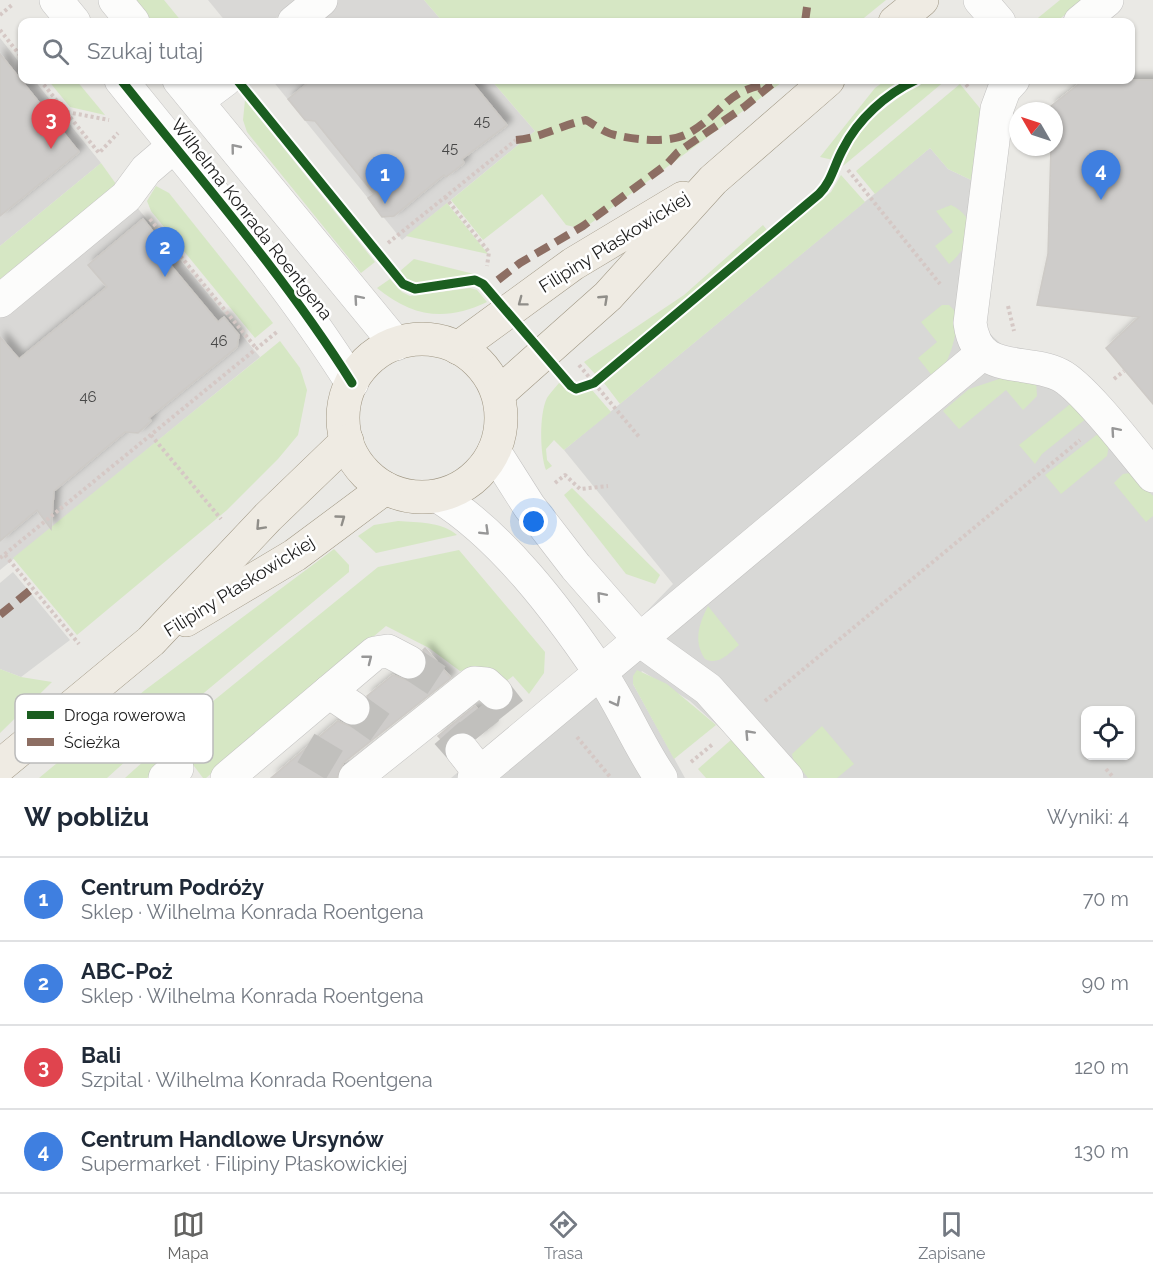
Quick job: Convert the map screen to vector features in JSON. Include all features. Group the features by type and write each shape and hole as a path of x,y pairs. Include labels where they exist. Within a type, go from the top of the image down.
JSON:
{"main road":[{"path":"901,18 922,0"},
{"name":"Filipiny Płaskowickiej","path":"498,394 608,296 713,180 823,84"},
{"name":"Filipiny Płaskowickiej","path":"458,348 573,264 713,180"},
{"path":"417,339 438,341 458,348 482,367 498,394 501,423 494,451 485,467 471,480 438,496 411,496 385,488 368,476 355,460 347,441 343,422 345,402 352,383 366,363 396,344 417,339"},
{"name":"Filipiny Płaskowickiej","path":"87,694 151,641 268,517 347,441"},
{"name":"Filipiny Płaskowickiej","path":"151,641 294,555 385,488"},
{"name":"Filipiny Płaskowickiej","path":"0,766 15,754"}],"street":[{"path":"56,0 72,18"},
{"path":"115,0 130,18"},
{"path":"299,18 321,0"},
{"path":"980,0 996,18"},
{"path":"1085,18 1107,0"},
{"name":"Wilhelma Konrada Roentgena","path":"123,84 315,324 352,383"},
{"path":"188,90 210,84"},
{"path":"1009,84 1004,90 997,109 970,323 972,336 983,353 994,360 1054,372 1073,383 1153,476"},
{"name":"Wilhelma Konrada Roentgena","path":"188,90 396,344"},
{"path":"0,301 126,196 146,170 174,146"},
{"path":"352,776 396,738 477,728 555,710 983,353"},
{"path":"494,451 529,506 576,567 640,640 708,688 788,778"},
{"path":"438,496 461,510 492,538 543,597 600,672 638,745 675,771"},
{"path":"241,775 293,741 341,700 375,653 388,651 409,662"}],"path":[{"path":"0,15 12,5"},
{"path":"0,30 18,53"},
{"path":"43,84 99,153 118,133"},
{"path":"66,112 121,122"},
{"path":"388,243 516,140"},
{"path":"848,170 946,292 1008,299 1010,323 1020,337"},
{"path":"445,197 489,252 487,266"},
{"path":"143,210 256,348"},
{"path":"0,558 283,326"},
{"path":"575,360 640,438"},
{"path":"583,388 603,376"},
{"path":"675,771 739,722 1104,420"},
{"path":"151,435 225,525"},
{"path":"548,489 565,475 580,489 608,486"},
{"path":"5,555 80,644"},
{"path":"555,710 611,778"},
{"path":"1106,769 1114,778"}],"shaded area":[{"path":"208,0 299,0 276,18 223,18"},
{"path":"338,0 424,0 440,18 317,18"},
{"path":"0,38 18,61 18,84 37,84 101,163 0,246"},
{"path":"275,84 494,84 535,131 402,240"},
{"path":"930,148 948,169 971,180 989,178 985,322 989,333 1011,353 1064,361 1079,367 1153,457 1153,778 766,778 732,739 690,701 642,671 633,684 685,778 451,778 618,641 673,584 564,450"},
{"path":"117,183 260,357 0,570 0,279"},
{"path":"13,572 70,640 21,677 0,669 0,583"}],"green space":[{"path":"135,0 164,0 179,18 150,18"},
{"path":"424,0 886,0 864,18 440,18"},
{"path":"1060,0 1083,0 1061,18 1038,18"},
{"path":"51,84 79,84 105,115 70,107"},
{"path":"494,84 780,84 583,229 566,225 542,194 483,240 451,200 535,131"},
{"path":"880,84 900,84 863,115 833,160 820,157"},
{"path":"920,84 941,84 843,166 856,138 876,116"},
{"path":"960,84 983,112 971,180 948,169 930,148 875,194 856,171"},
{"path":"245,100 375,262 361,273 247,132 243,120"},
{"path":"101,163 116,184 0,279 0,246"},
{"path":"841,175 865,202 620,404 604,383 831,192"},
{"path":"156,186 169,193 273,323 255,338 151,211 147,201"},
{"path":"447,203 488,254 406,236"},
{"path":"951,205 967,218 969,234 962,250 949,264 935,246 953,232 936,211"},
{"path":"763,225 767,230 595,374 584,362 684,295"},
{"path":"414,259 478,275 416,284 408,282 399,272"},
{"path":"390,279 402,292 410,296 470,288 477,290 487,302 472,308 443,314 416,310 390,298 377,288"},
{"path":"942,305 949,305 958,314 949,357 934,378 918,358 937,342 921,322"},
{"path":"280,341 300,368 307,390 298,435 278,459 227,510 77,635 13,558"},
{"path":"1005,377 1036,381 1037,396 1023,410 1006,390 959,429 943,411 969,389"},
{"path":"559,383 576,394 592,390 611,412 564,450 554,440 546,449 547,460 552,466 546,470 542,444 544,405"},
{"path":"1069,405 1073,405 1087,418 1042,454 1035,464 1019,445"},
{"path":"1099,433 1109,445 1107,456 1061,494 1045,475"},
{"path":"1130,473 1153,496 1153,516 1146,522 1114,483 1123,474"},
{"path":"572,488 660,575 655,584 626,574 564,495"},
{"path":"398,521 437,525 457,535 376,553 358,536 374,525"},
{"path":"334,549 349,565 349,572 203,694 140,694"},
{"path":"459,550 545,652 544,673 529,694 513,676 504,683 478,667 460,671 429,648 386,626 206,778 203,778 192,763 213,763 213,701 378,567"},
{"path":"708,606 739,645 724,658 715,661 705,659 698,639 702,619"},
{"path":"0,669 21,677 52,682 40,694 15,694 15,718 0,733"},
{"path":"637,670 667,684 716,725 674,759 633,684 633,676"},
{"path":"822,726 854,764 837,778 808,778 793,759 792,754"},
{"path":"732,739 766,778 706,778 698,769"},
{"path":"57,763 124,763 107,778 39,778"},
{"path":"142,763 164,763 147,778 125,778"}],"building":[{"path":"0,54 18,76 18,84 24,84 79,152 0,216"},
{"path":"1135,80 1153,80 1153,404 1106,348 1139,317 1037,305 1048,254 1051,156 1063,156 1063,102 1056,102 1079,84 1135,84"},
{"path":"307,84 473,84 507,125 462,159 464,163 446,177 444,175 394,216 382,217 368,198 374,194 315,121 305,120 288,99"},
{"path":"143,219 160,240 158,250 218,322 224,317 239,335 237,347 149,418 151,421 138,433 125,432 54,491 51,529 37,510 0,541 0,337 19,359 107,287 88,265"},
{"path":"425,648 451,678 343,763 337,778 271,778 338,721 351,727 362,724 368,719 372,710 367,696 393,675 409,681 419,677 426,670 428,662 423,650"},
{"path":"475,706 491,726 476,738 468,732 459,732 450,736 445,743 438,736"}],"tunnel":[{"path":"409,662 447,687"},
{"path":"496,693 510,711"},
{"path":"353,708 391,735"},
{"path":"472,713 486,731"},
{"path":"447,733 462,750"},
{"path":"306,748 346,772"}],"marked path":[{"path":"806,18 808,0"},
{"path":"516,140 534,137 586,120 615,135 643,139 672,139 700,126 734,96 757,86 772,84"},
{"path":"498,280 520,263 583,226 667,164 678,152 744,107 772,84"},
{"path":"0,615 33,588"}],"cycle path":[{"path":"124,84 270,266 352,383"},
{"path":"240,84 403,284 415,289 475,280 483,284 576,389 594,383 819,194 830,178 849,138 865,118 894,92 909,84"}],"place":[{"name":"Bali","path":"51,149"},
{"name":"Centrum Handlowe Ursynów","path":"1101,200"},
{"name":"Centrum Podróży","path":"385,204"},
{"name":"ABC-Poż","path":"165,277"}]}
